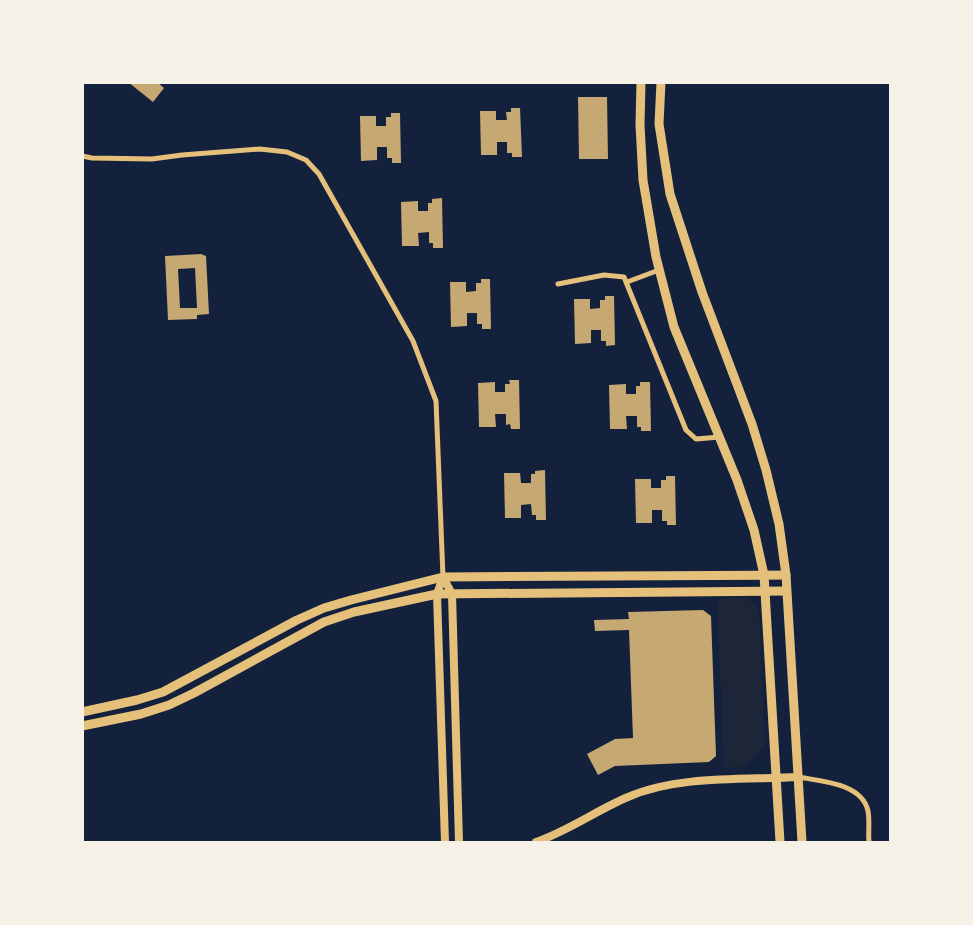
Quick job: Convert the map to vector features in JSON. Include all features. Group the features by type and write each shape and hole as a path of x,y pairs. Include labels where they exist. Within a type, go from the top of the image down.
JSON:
{"main road":[{"path":"641,82 640,125 643,180 659,270 674,327 738,480 754,530 764,575 780,842"},
{"path":"661,82 660,124 670,194 702,292 752,424 766,470 779,524 786,575 802,842"},
{"path":"82,712 137,700 162,692 297,620 324,608 443,578 786,575"},
{"path":"82,726 142,714 169,705 324,622 354,612 437,594 786,591"}],"street":[{"path":"82,156 92,158 152,159 182,154 260,149 288,152 306,160 319,174 414,341 436,401 443,578 437,594 445,842"},
{"path":"627,282 659,270"},
{"path":"558,284 604,275 624,277 686,430 696,439 720,437"},
{"path":"443,578 452,594 459,842"},
{"path":"536,842 550,838 628,796 658,787 689,782 798,777 838,784 858,794 868,810 869,842"}],"shaded area":[{"path":"747,597 759,610 765,745 743,767 724,768 717,599"}],"building":[{"path":"128,82 157,82 164,88 153,102"},
{"path":"578,97 607,97 608,159 579,159"},
{"path":"511,108 520,108 522,157 512,157 512,153 507,153 507,142 497,142 497,155 481,155 480,111 496,111 496,120 507,120 506,112 511,112"},
{"path":"391,113 400,113 401,163 392,163 392,158 387,158 387,147 377,147 377,160 361,161 360,116 376,116 376,126 386,126 386,117 391,117"},
{"path":"442,198 443,248 433,248 433,243 429,243 429,232 418,233 419,246 402,246 401,202 418,201 418,211 428,211 428,203 432,203 432,199"},
{"path":"201,254 206,256 209,314 197,315 197,319 168,320 165,256","holes":["195,268 197,308 180,308 178,269"]},
{"path":"481,279 490,279 491,329 482,329 482,324 477,324 477,313 467,313 467,326 451,327 450,282 466,282 466,292 476,291 476,283 481,283"},
{"path":"605,296 614,296 615,345 606,346 606,341 601,341 601,330 591,330 591,343 575,344 574,299 590,299 590,309 600,308 600,300 605,300"},
{"path":"509,380 519,380 520,429 511,429 510,424 506,425 506,414 495,414 496,427 479,427 478,383 495,382 495,392 505,392 505,384 510,384"},
{"path":"640,382 650,382 651,431 641,431 641,427 637,427 637,416 626,416 627,429 610,429 609,385 626,384 626,394 636,394 636,386 640,386"},
{"path":"545,470 546,520 536,520 536,515 532,515 531,504 521,505 521,518 505,518 504,473 520,473 521,483 531,483 531,474 535,474 535,471"},
{"path":"666,476 675,476 676,525 667,525 667,521 662,521 662,510 652,510 652,523 636,523 635,479 651,479 651,488 661,488 661,480 666,480"},
{"path":"703,610 711,616 716,756 709,762 615,766 598,775 587,754 615,739 633,738 629,630 595,631 594,620 629,619 628,612"}]}
